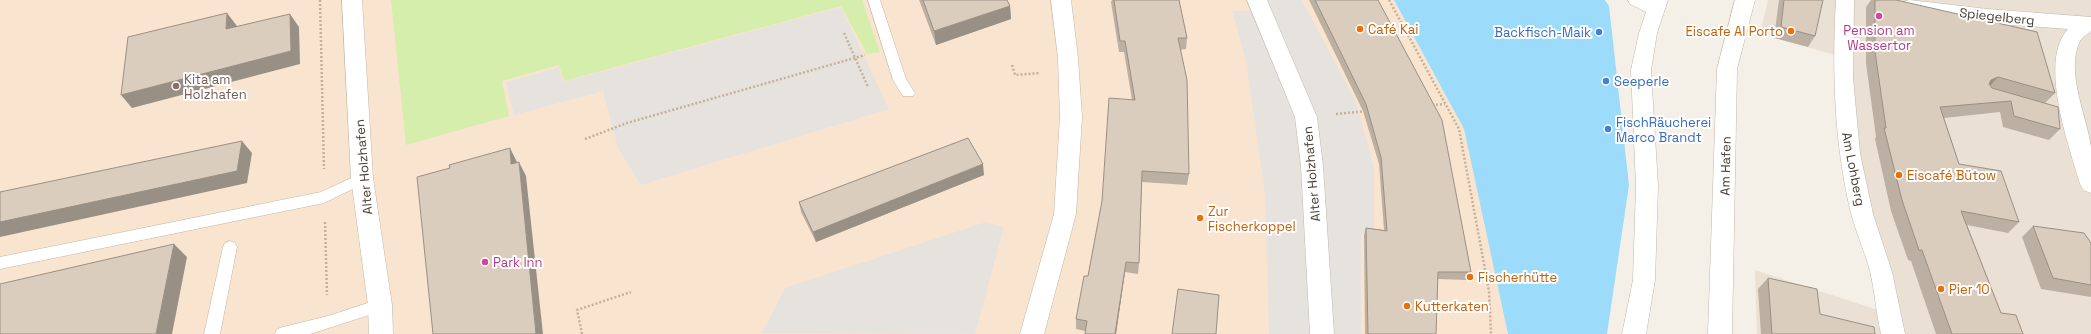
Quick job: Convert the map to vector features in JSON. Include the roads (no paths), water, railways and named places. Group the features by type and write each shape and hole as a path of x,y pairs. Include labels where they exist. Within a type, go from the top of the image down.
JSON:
{"street":[{"name":"Alter Holzhafen","path":"352,0 362,178 380,305 381,334"},
{"path":"1032,334 1065,214 1071,117 1068,58 1061,0"},
{"name":"Alter Holzhafen","path":"1257,0 1306,117 1312,166 1322,334"},
{"path":"1634,334 1644,280 1647,186 1641,70 1648,33 1658,5 1637,0"},
{"name":"Am Hafen","path":"1720,334 1727,69 1745,0"},
{"name":"Am Lohberg","path":"1845,0 1842,57 1846,135 1860,206 1881,273 1893,334"},
{"name":"Spiegelberg","path":"1892,2 1987,16 2088,24"},
{"path":"2088,24 2070,39 2065,62 2065,117 2091,184"}],"lane":[{"path":"874,0 900,80 908,93"},
{"path":"0,263 324,197 362,178"},
{"path":"212,334 230,248"},
{"path":"283,334 328,323 380,305"}],"water":[{"path":"1394,0 1605,0 1609,6 1629,185 1607,334 1508,334 1464,129"}],"place":[{"name":"Pension am Wassertor","path":"1879,16"},
{"name":"Café Kai","path":"1360,29"},
{"name":"Eiscafe Al Porto","path":"1791,31"},
{"name":"Backfisch-Maik","path":"1599,32"},
{"name":"Seeperle","path":"1606,81"},
{"name":"Kita am Holzhafen","path":"176,86"},
{"name":"FischRäucherei Marco Brandt","path":"1608,129"},
{"name":"Eiscafé Bütow","path":"1899,175"},
{"name":"Zur Fischerkoppel","path":"1200,218"},
{"name":"Park Inn","path":"485,262"},
{"name":"Fischerhütte","path":"1470,277"},
{"name":"Pier 10","path":"1941,289"},
{"name":"Kutterkaten","path":"1407,306"}]}
